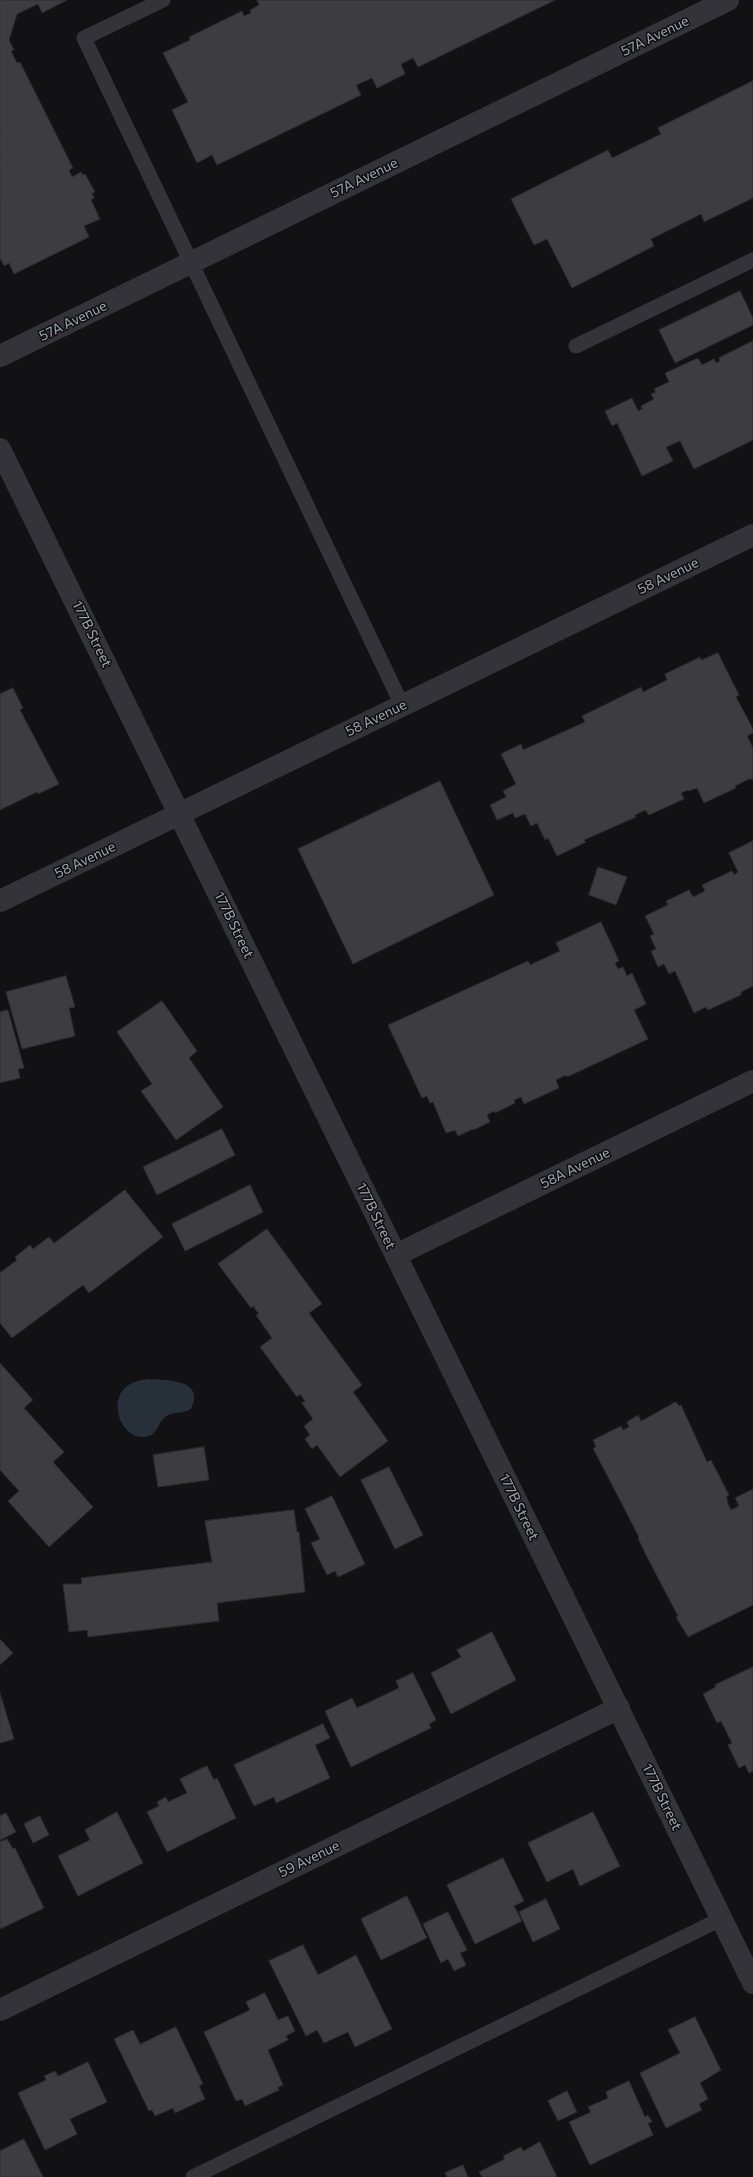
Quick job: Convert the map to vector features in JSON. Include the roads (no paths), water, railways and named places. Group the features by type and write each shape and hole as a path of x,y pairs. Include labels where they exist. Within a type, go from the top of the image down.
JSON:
{"street":[{"name":"57A Avenue","path":"0,356 728,0"},
{"name":"177B Street","path":"0,449 753,1983"},
{"name":"58 Avenue","path":"0,901 753,535"},
{"name":"58A Avenue","path":"396,1255 753,1081"},
{"name":"59 Avenue","path":"0,2010 619,1708"}],"lane":[{"path":"163,0 84,38 402,705"},
{"path":"576,346 753,260"},
{"path":"193,2177 721,1919"}]}
